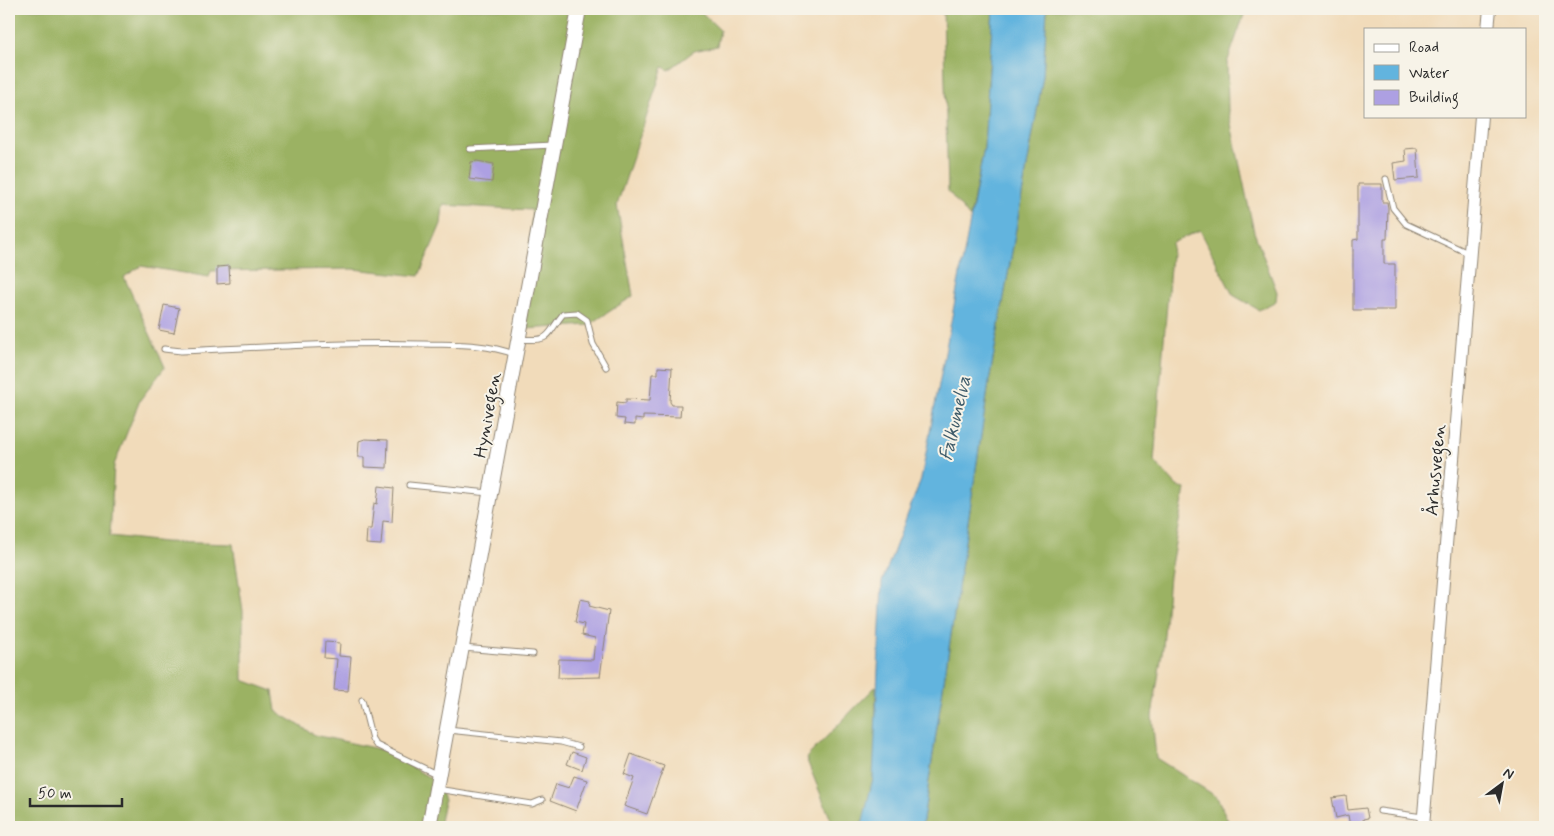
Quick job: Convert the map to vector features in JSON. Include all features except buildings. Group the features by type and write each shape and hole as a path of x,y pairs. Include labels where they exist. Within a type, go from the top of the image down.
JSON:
{"main road":[{"name":"Hynivegen","path":"429,827 556,145 579,9"}],"street":[{"path":"1488,28 1490,9"},
{"name":"Århusvegen","path":"1424,822 1481,118"}],"lane":[{"path":"470,149 556,145"},
{"path":"1386,179 1393,208 1406,224 1470,254"},
{"path":"520,339 540,341 549,337 563,314 577,312 587,320 593,344 606,367"},
{"path":"164,348 181,351 397,342 458,343 499,348 517,355"},
{"path":"409,485 477,490 492,493"},
{"path":"463,648 533,654"},
{"path":"362,700 372,739 376,745 438,782 532,804 542,800"},
{"path":"447,730 550,741 579,747"},
{"path":"1380,812 1424,822"}],"green space":[{"path":"9,9 698,9 720,30 717,46 694,51 669,70 663,67 617,205 633,296 589,325 525,329 532,210 443,205 441,224 419,276 353,269 211,271 209,277 141,266 124,277 165,367 140,400 114,465 110,536 164,542 233,544 243,611 243,680 273,691 276,711 315,735 383,750 437,782 444,800 439,827 9,827"},
{"path":"943,9 993,9 984,148 970,218 948,191"},
{"path":"1047,9 1246,9 1227,63 1228,110 1254,232 1277,292 1276,301 1259,310 1233,295 1200,230 1172,243 1154,461 1177,486 1185,489 1169,576 1163,647 1152,716 1156,758 1217,797 1229,827 922,827 990,376 1043,76"},
{"path":"876,686 875,759 870,798 865,814 859,827 828,827 831,820 806,758"}],"water":[{"name":"Falkumelva","path":"993,9 1047,9 1043,76 990,376 922,827 860,827 873,778 882,582 921,479 984,148"}]}
